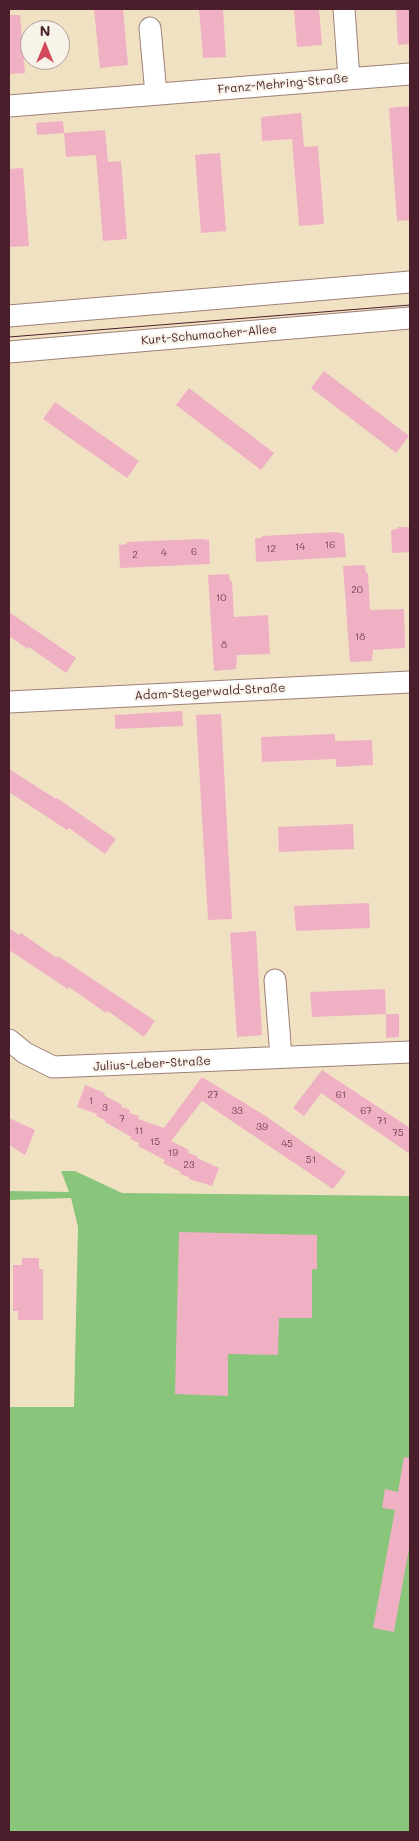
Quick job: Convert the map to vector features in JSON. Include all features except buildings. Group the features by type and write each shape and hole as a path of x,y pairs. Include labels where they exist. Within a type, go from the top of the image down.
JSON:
{"street":[{"path":"344,9 349,79"},
{"path":"150,28 156,94"},
{"name":"Franz-Mehring-Straße","path":"9,106 410,74"},
{"path":"9,316 410,282"},
{"name":"Kurt-Schumacher-Allee","path":"9,352 410,318"},
{"name":"Adam-Stegerwald-Straße","path":"9,702 410,682"},
{"path":"275,980 281,1057"},
{"name":"Julius-Leber-Straße","path":"17,1046 53,1067 410,1052"}],"green space":[{"path":"61,1171 75,1171 122,1193 410,1196 410,1832 9,1832 9,1407 74,1407 78,1227 71,1198 9,1200 9,1191 69,1192"}],"tram line":[{"path":"9,337 410,305"}]}
